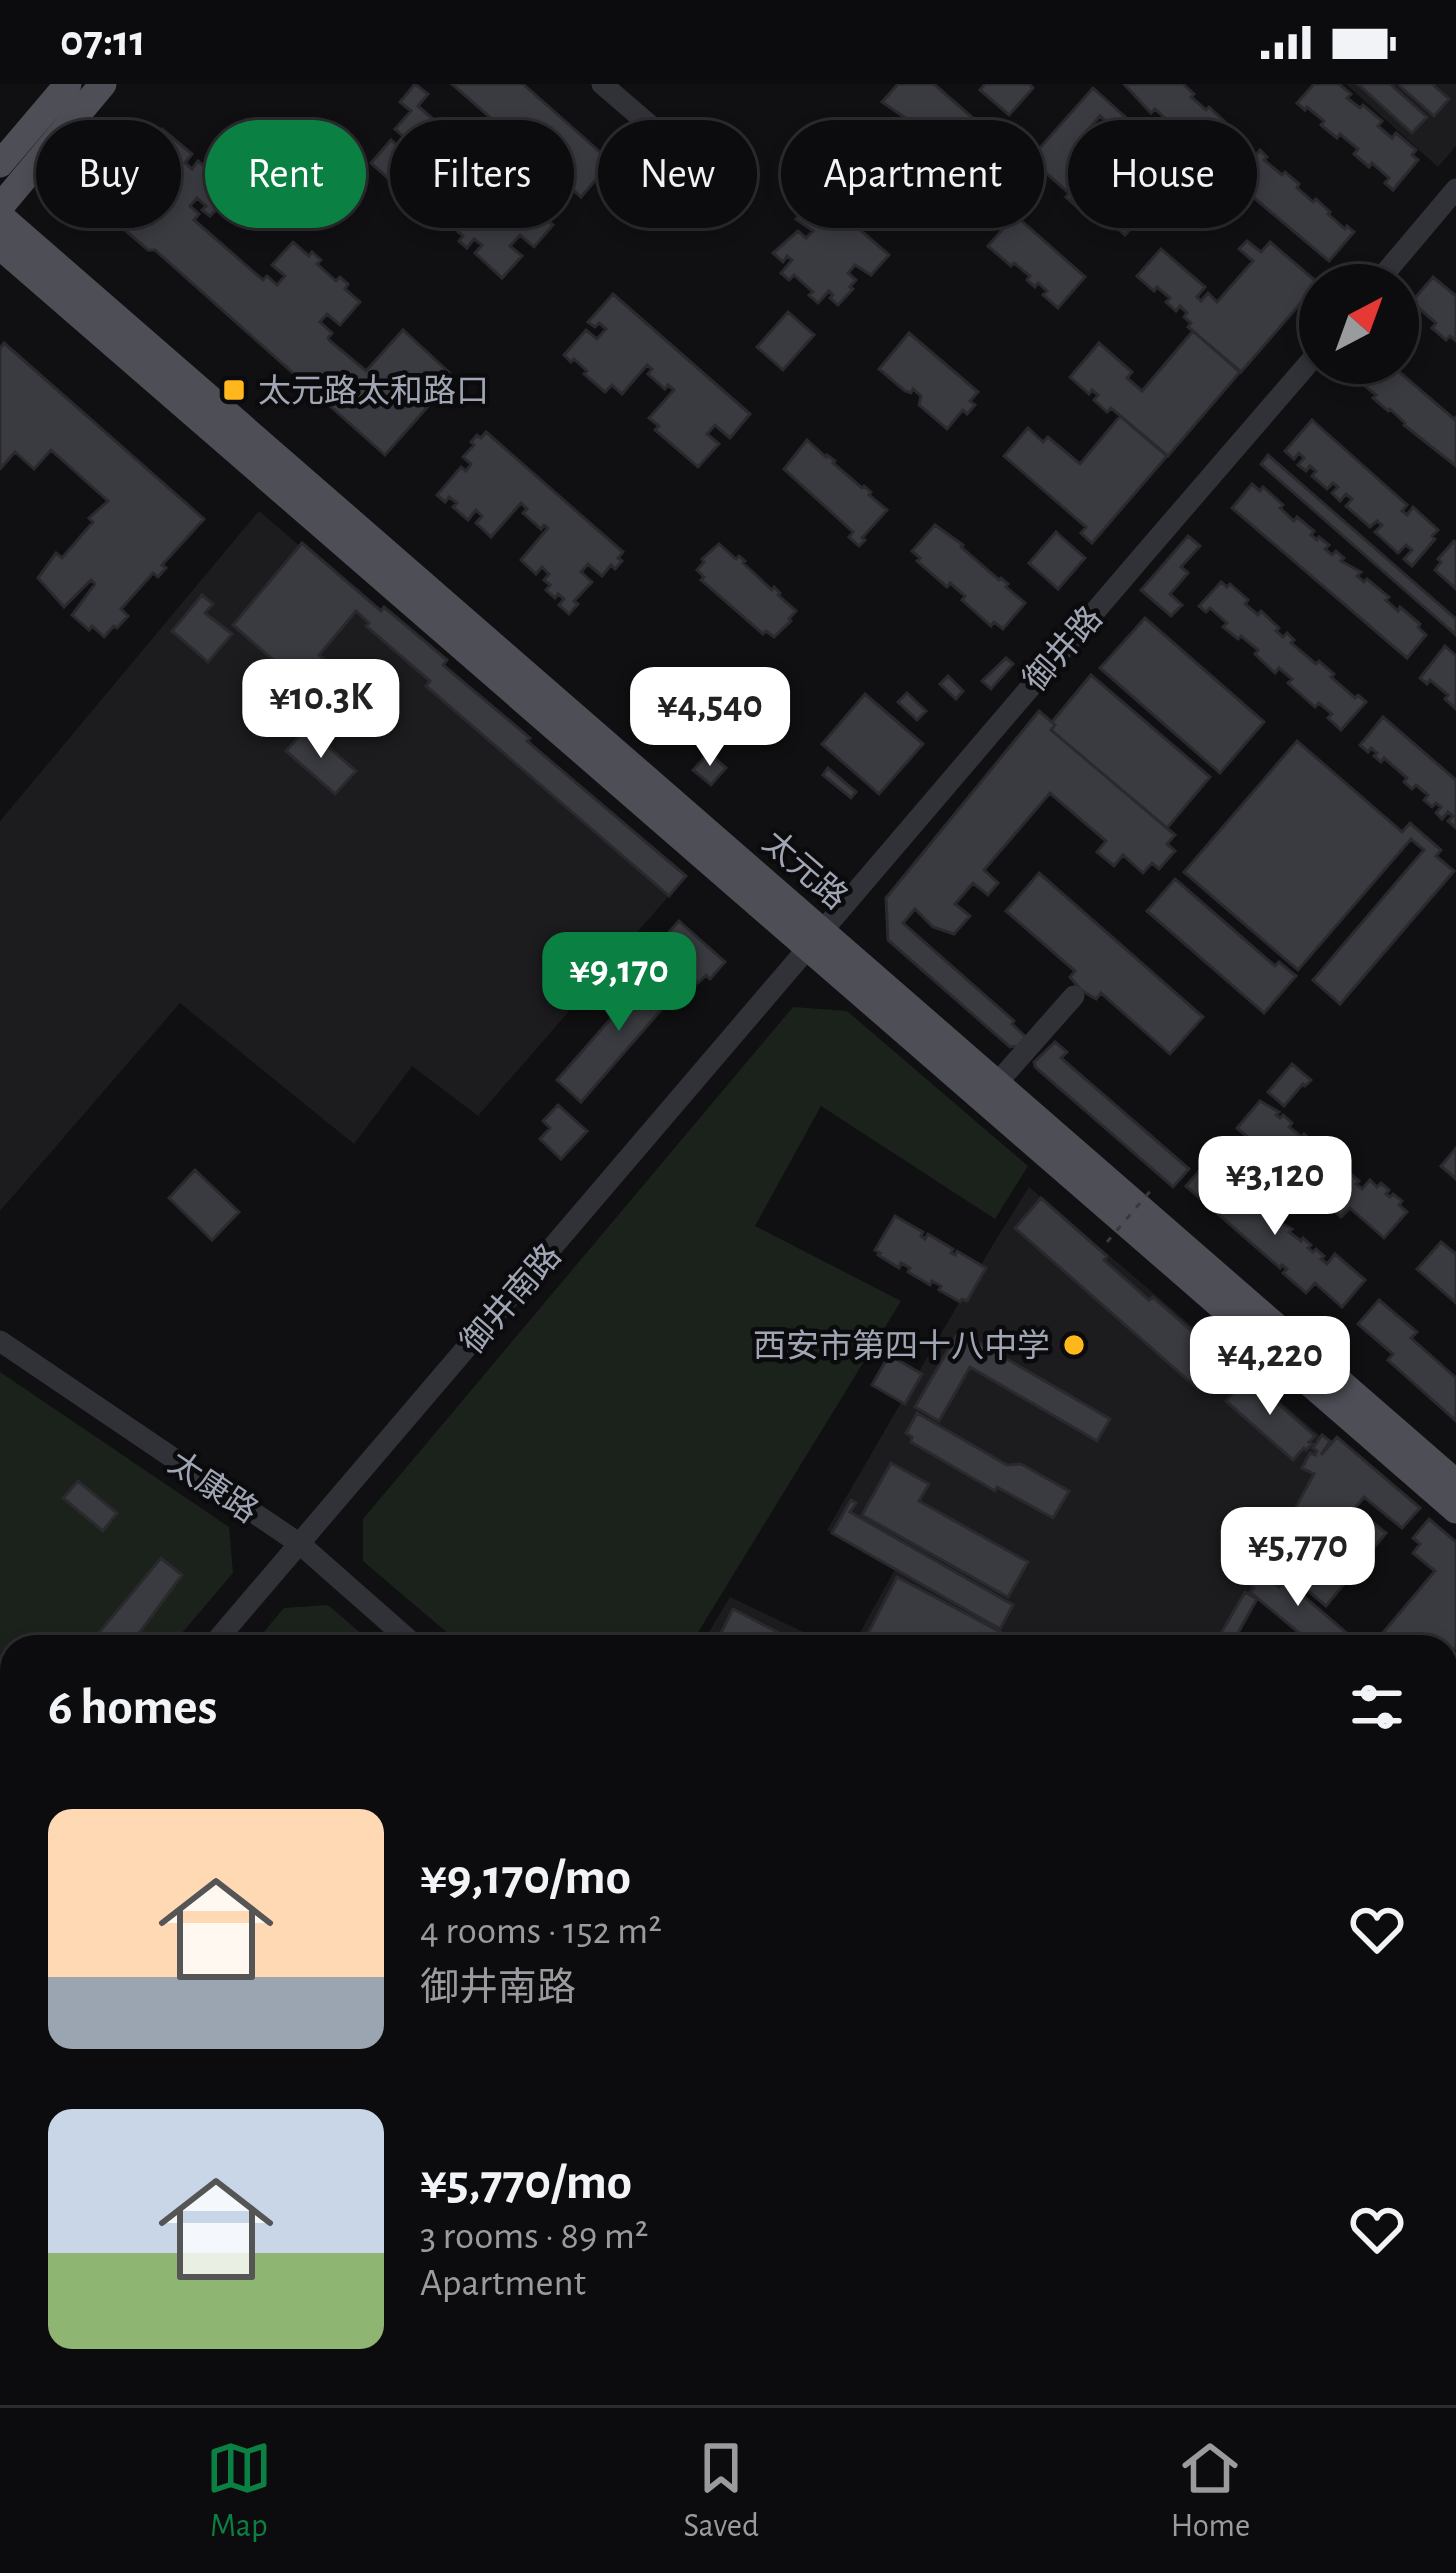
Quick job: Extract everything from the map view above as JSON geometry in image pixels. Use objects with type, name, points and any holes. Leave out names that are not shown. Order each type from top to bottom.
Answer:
[{"type":"main road","points":[[0,164],[68,84]]},
{"type":"main road","points":[[0,212],[103,84]]},
{"type":"main road","name":"太元路","points":[[0,212],[1456,1510]]},
{"type":"main road","name":"太元路","points":[[0,246],[816,940],[997,1083],[1456,1483]]},
{"type":"street","points":[[602,84],[644,120]]},
{"type":"street","points":[[1393,264],[1456,189]]},
{"type":"street","name":"御井路","points":[[816,940],[1299,374]]},
{"type":"street","name":"御井南路","points":[[221,1635],[816,940]]},
{"type":"street","points":[[997,1083],[1074,996]]},
{"type":"street","name":"太康路","points":[[0,1341],[299,1544],[402,1635]]},
{"type":"path","points":[[1107,1242],[1152,1189]]},
{"type":"shaded area","points":[[1346,84],[1456,84],[1456,146],[1438,167]]},
{"type":"shaded area","points":[[259,511],[686,876],[478,1116],[412,1066],[354,1144],[180,1003],[0,1211],[0,821]]},
{"type":"shaded area","points":[[793,1007],[847,1011],[1028,1166],[995,1219],[821,1106],[755,1226],[901,1301],[696,1635],[450,1635],[363,1561],[363,1519]]},
{"type":"shaded area","name":"西安市第四十八中学","points":[[1029,1187],[1330,1444],[1227,1635],[859,1635],[895,1569],[827,1530]]},
{"type":"shaded area","points":[[0,1372],[229,1527],[233,1573],[180,1635],[0,1635]]},
{"type":"shaded area","points":[[730,1597],[810,1635],[707,1635]]},
{"type":"shaded area","points":[[328,1605],[363,1635],[261,1635],[284,1608]]},
{"type":"building","points":[[415,84],[428,94],[418,106],[434,120],[403,120],[411,111],[400,102]]},
{"type":"building","points":[[452,84],[523,84],[564,120],[493,120]]},
{"type":"building","points":[[898,84],[934,84],[975,120],[906,120],[882,102]]},
{"type":"building","points":[[985,84],[1029,84],[1033,88],[1009,115],[980,90]]},
{"type":"building","points":[[1124,84],[1183,84],[1194,94],[1191,97],[1223,120],[1167,120],[1155,109],[1151,113]]},
{"type":"building","points":[[1314,84],[1339,84],[1351,94],[1347,98],[1382,121],[1378,126],[1392,138],[1396,133],[1416,150],[1412,155],[1418,160],[1393,190],[1385,183],[1389,178],[1354,154],[1358,149],[1340,134],[1337,138],[1321,125],[1324,121],[1297,103]]},
{"type":"building","points":[[1358,84],[1390,84],[1427,117],[1412,133]]},
{"type":"building","points":[[1402,84],[1432,84],[1449,99],[1434,116]]},
{"type":"building","points":[[1093,88],[1129,120],[1100,116],[1068,120],[1068,192],[1044,171],[1044,143]]},
{"type":"building","points":[[574,129],[598,150],[598,177],[581,197],[574,191]]},
{"type":"building","points":[[390,141],[390,180],[371,163]]},
{"type":"building","points":[[181,145],[192,154],[185,163],[192,169],[198,161],[205,167],[205,205],[197,198],[190,206],[199,214],[194,220],[263,280],[267,276],[277,285],[285,276],[272,265],[293,242],[321,260],[317,264],[336,281],[340,277],[348,284],[345,289],[360,302],[340,325],[327,314],[320,322],[332,333],[330,341],[366,371],[403,330],[454,377],[385,455],[155,250],[148,250],[123,228],[181,228]]},
{"type":"building","points":[[1260,150],[1267,157],[1264,160],[1282,175],[1285,172],[1313,202],[1316,199],[1345,229],[1354,232],[1329,261],[1257,200]]},
{"type":"building","points":[[550,228],[534,247],[520,235],[510,246],[522,256],[502,278],[475,253],[482,245],[474,239],[467,248],[455,229]]},
{"type":"building","points":[[809,228],[858,228],[889,255],[871,275],[855,265],[848,273],[856,280],[853,289],[838,305],[829,291],[818,303],[794,275],[789,280],[781,273],[792,260],[787,256],[783,262],[773,253],[798,231],[806,238],[813,231]]},
{"type":"building","points":[[1004,228],[1030,228],[1085,277],[1058,308],[1038,283],[1035,287],[1027,280],[1030,276],[988,246]]},
{"type":"building","points":[[1247,241],[1261,252],[1270,242],[1299,267],[1299,305],[1241,372],[1188,327],[1191,323],[1180,306],[1176,311],[1166,302],[1170,298],[1137,276],[1161,249],[1205,287],[1197,297],[1201,301],[1208,293],[1217,302],[1253,261],[1239,249]]},
{"type":"building","points":[[1433,277],[1456,296],[1456,341],[1450,336],[1446,340],[1432,328],[1436,323],[1419,310],[1419,293]]},
{"type":"building","points":[[613,294],[750,414],[730,438],[715,425],[707,434],[719,444],[698,467],[655,430],[659,426],[649,418],[674,390],[668,385],[665,389],[648,374],[652,369],[647,365],[622,394],[612,385],[605,392],[574,359],[571,362],[564,355],[586,330],[597,339],[606,329],[588,322]]},
{"type":"building","points":[[788,312],[814,335],[783,370],[757,347]]},
{"type":"building","points":[[1193,331],[1240,372],[1168,456],[1111,408],[1107,412],[1094,400],[1098,395],[1092,390],[1089,394],[1070,377],[1099,343],[1132,372],[1127,378],[1142,391]]},
{"type":"building","points":[[909,333],[978,392],[970,401],[975,405],[967,414],[963,410],[947,429],[919,405],[921,396],[913,389],[905,391],[879,369]]},
{"type":"building","points":[[4,343],[204,519],[162,565],[166,568],[158,577],[153,573],[121,609],[128,616],[104,637],[72,615],[95,584],[91,580],[64,607],[38,578],[56,553],[62,558],[93,522],[89,518],[108,501],[51,450],[34,469],[15,452],[0,469],[0,348]]},
{"type":"building","points":[[1363,384],[1413,384],[1456,417],[1456,466],[1373,398],[1376,395]]},
{"type":"building","points":[[1120,416],[1167,456],[1092,543],[1081,533],[1086,527],[1004,456],[1028,428],[1043,442],[1048,437],[1080,464]]},
{"type":"building","points":[[1312,420],[1407,505],[1402,511],[1407,515],[1413,507],[1438,530],[1412,566],[1404,559],[1412,550],[1406,545],[1398,553],[1375,532],[1382,525],[1377,521],[1370,527],[1346,506],[1352,499],[1346,494],[1340,501],[1332,493],[1338,487],[1333,483],[1327,489],[1312,476],[1316,471],[1310,466],[1306,471],[1298,465],[1304,458],[1299,453],[1294,459],[1285,451]]},
{"type":"building","points":[[486,432],[623,552],[615,569],[611,565],[602,576],[588,564],[581,572],[592,582],[569,614],[559,605],[564,599],[546,590],[550,585],[544,580],[549,574],[542,567],[536,574],[521,560],[548,528],[541,529],[523,513],[527,509],[521,503],[491,537],[476,523],[482,516],[476,510],[468,520],[453,507],[457,503],[437,495],[461,467],[466,471],[471,464],[463,457],[477,435],[481,438]]},
{"type":"building","points":[[807,440],[887,510],[859,546],[849,537],[853,532],[784,469]]},
{"type":"building","points":[[1268,455],[1456,619],[1456,635],[1261,464]]},
{"type":"building","points":[[1252,484],[1260,491],[1263,487],[1294,521],[1297,517],[1314,531],[1311,535],[1329,545],[1325,549],[1332,555],[1336,551],[1344,558],[1341,561],[1361,572],[1357,576],[1364,582],[1367,579],[1398,611],[1400,607],[1420,624],[1426,635],[1407,658],[1232,508]]},
{"type":"building","points":[[935,525],[1025,603],[1003,629],[994,622],[991,626],[962,600],[965,596],[917,561],[920,558],[912,551]]},
{"type":"building","points":[[1056,532],[1085,558],[1058,589],[1029,563]]},
{"type":"building","points":[[1188,536],[1200,546],[1181,567],[1188,573],[1170,594],[1182,605],[1171,616],[1141,590]]},
{"type":"building","points":[[302,543],[447,660],[443,665],[530,738],[527,741],[686,876],[669,896],[426,686],[430,681],[366,626],[369,623],[356,611],[319,655],[348,680],[328,703],[315,692],[320,687],[310,678],[302,688],[233,625]]},
{"type":"building","points":[[1456,543],[1456,589],[1435,570]]},
{"type":"building","points":[[719,544],[745,561],[796,611],[774,637],[766,631],[763,634],[701,580],[704,577],[697,570],[702,559]]},
{"type":"building","points":[[1221,582],[1230,584],[1248,600],[1245,604],[1279,628],[1276,631],[1283,637],[1287,633],[1294,640],[1291,643],[1316,664],[1319,661],[1355,698],[1358,695],[1366,702],[1341,730],[1328,718],[1332,714],[1319,703],[1315,707],[1288,683],[1292,679],[1279,668],[1275,673],[1255,654],[1258,650],[1223,627],[1227,623],[1210,608],[1206,612],[1199,606]]},
{"type":"building","points":[[202,595],[213,604],[205,613],[232,634],[208,662],[172,631]]},
{"type":"building","points":[[1145,618],[1264,722],[1220,773],[1100,668]]},
{"type":"building","points":[[1445,646],[1456,656],[1456,709],[1445,699],[1448,695],[1420,678]]},
{"type":"building","points":[[1006,658],[1013,664],[991,689],[982,681]]},
{"type":"building","points":[[1091,675],[1210,777],[1167,828],[1051,730],[1052,722]]},
{"type":"building","points":[[948,676],[963,691],[956,699],[940,684]]},
{"type":"building","points":[[907,693],[926,711],[917,720],[898,702]]},
{"type":"building","points":[[865,694],[923,744],[879,794],[822,744]]},
{"type":"building","points":[[1039,711],[1055,725],[1051,730],[1175,835],[1167,844],[1175,851],[1159,869],[1152,863],[1143,873],[1123,855],[1114,866],[1097,852],[1106,841],[1050,793],[984,870],[998,883],[988,895],[973,883],[955,904],[970,916],[954,934],[933,927],[915,909],[903,923],[1014,1021],[1026,1037],[1010,1047],[888,940],[886,898]]},
{"type":"building","points":[[1383,717],[1456,780],[1456,828],[1448,821],[1453,816],[1448,812],[1442,819],[1436,813],[1441,807],[1424,800],[1428,795],[1416,785],[1412,789],[1404,782],[1407,778],[1384,758],[1381,762],[1371,748],[1368,752],[1360,745]]},
{"type":"building","points":[[306,728],[356,771],[335,794],[286,751]]},
{"type":"building","points":[[1297,741],[1402,832],[1410,823],[1441,850],[1436,856],[1454,871],[1340,1004],[1313,980],[1424,850],[1411,839],[1298,970],[1184,872]]},
{"type":"building","points":[[709,753],[726,768],[711,785],[693,770]]},
{"type":"building","points":[[828,768],[856,792],[851,798],[823,775]]},
{"type":"building","points":[[1039,873],[1203,1017],[1170,1054],[1101,993],[1096,999],[1081,990],[1070,977],[1075,971],[1006,911]]},
{"type":"building","points":[[1175,879],[1275,966],[1279,962],[1296,976],[1264,1013],[1147,911]]},
{"type":"building","points":[[679,921],[725,962],[710,979],[706,975],[698,983],[656,946]]},
{"type":"building","points":[[657,966],[681,987],[581,1102],[557,1080]]},
{"type":"building","points":[[1055,1042],[1067,1052],[1061,1058],[1189,1169],[1173,1187],[1035,1067],[1034,1062]]},
{"type":"building","points":[[1292,1064],[1311,1080],[1284,1106],[1268,1092]]},
{"type":"building","points":[[1260,1101],[1279,1112],[1280,1118],[1283,1115],[1292,1123],[1289,1127],[1312,1141],[1309,1144],[1325,1151],[1322,1155],[1347,1170],[1343,1173],[1351,1174],[1362,1189],[1370,1180],[1377,1187],[1381,1183],[1389,1190],[1386,1194],[1402,1201],[1399,1205],[1407,1212],[1384,1238],[1350,1208],[1341,1217],[1237,1128]]},
{"type":"building","points":[[558,1105],[587,1131],[561,1159],[540,1139],[550,1128],[543,1121]]},
{"type":"building","points":[[1456,1148],[1456,1179],[1441,1166]]},
{"type":"building","points":[[1207,1162],[1270,1216],[1273,1212],[1292,1229],[1289,1232],[1324,1256],[1321,1259],[1327,1264],[1335,1254],[1365,1280],[1342,1307],[1315,1283],[1306,1293],[1283,1273],[1287,1269],[1280,1268],[1186,1186]]},
{"type":"building","points":[[195,1170],[239,1212],[212,1240],[169,1198]]},
{"type":"building","points":[[1041,1198],[1149,1300],[1153,1297],[1217,1353],[1206,1366],[1213,1372],[1198,1389],[1015,1228]]},
{"type":"building","points":[[895,1216],[923,1232],[925,1239],[928,1234],[953,1249],[951,1253],[957,1251],[986,1268],[967,1301],[960,1302],[939,1290],[941,1286],[908,1272],[910,1268],[901,1263],[899,1268],[878,1255],[875,1250]]},
{"type":"building","points":[[1441,1242],[1456,1254],[1456,1303],[1417,1269]]},
{"type":"building","points":[[1379,1300],[1417,1332],[1411,1338],[1456,1378],[1456,1421],[1388,1360],[1393,1354],[1358,1324]]},
{"type":"building","points":[[959,1331],[1110,1419],[1097,1441],[970,1367],[939,1421],[915,1407]]},
{"type":"building","points":[[889,1355],[922,1374],[905,1404],[872,1385]]},
{"type":"building","points":[[1247,1377],[1315,1436],[1293,1460],[1226,1401]]},
{"type":"building","points":[[917,1413],[1007,1465],[1021,1464],[1069,1491],[1053,1518],[911,1442],[906,1433]]},
{"type":"building","points":[[1322,1435],[1330,1441],[1321,1455],[1337,1437],[1420,1508],[1402,1528],[1364,1497],[1355,1508],[1386,1533],[1326,1606],[1296,1581],[1301,1575],[1273,1549],[1314,1474],[1302,1468],[1310,1453],[1315,1455],[1313,1448]]},
{"type":"building","points":[[891,1463],[929,1484],[919,1501],[1028,1562],[1008,1597],[862,1515]]},
{"type":"building","points":[[78,1481],[117,1513],[103,1531],[63,1498]]},
{"type":"building","points":[[851,1500],[856,1503],[850,1512],[1013,1605],[1000,1629],[832,1533]]},
{"type":"building","points":[[1429,1519],[1456,1542],[1456,1635],[1381,1635],[1435,1571],[1413,1553],[1420,1544],[1413,1538]]},
{"type":"building","points":[[1271,1555],[1286,1568],[1273,1582],[1279,1587],[1285,1580],[1349,1635],[1302,1635],[1250,1592],[1259,1576],[1256,1573]]},
{"type":"building","points":[[161,1558],[182,1575],[138,1635],[97,1635]]},
{"type":"building","points":[[897,1577],[1006,1635],[867,1635]]},
{"type":"building","points":[[1245,1592],[1257,1599],[1237,1635],[1220,1635]]},
{"type":"building","points":[[733,1609],[783,1635],[720,1635]]},
{"type":"place","name":"太元路太和路口","points":[[234,390]]},
{"type":"place","name":"西安市第四十八中学","points":[[1074,1345]]}]
